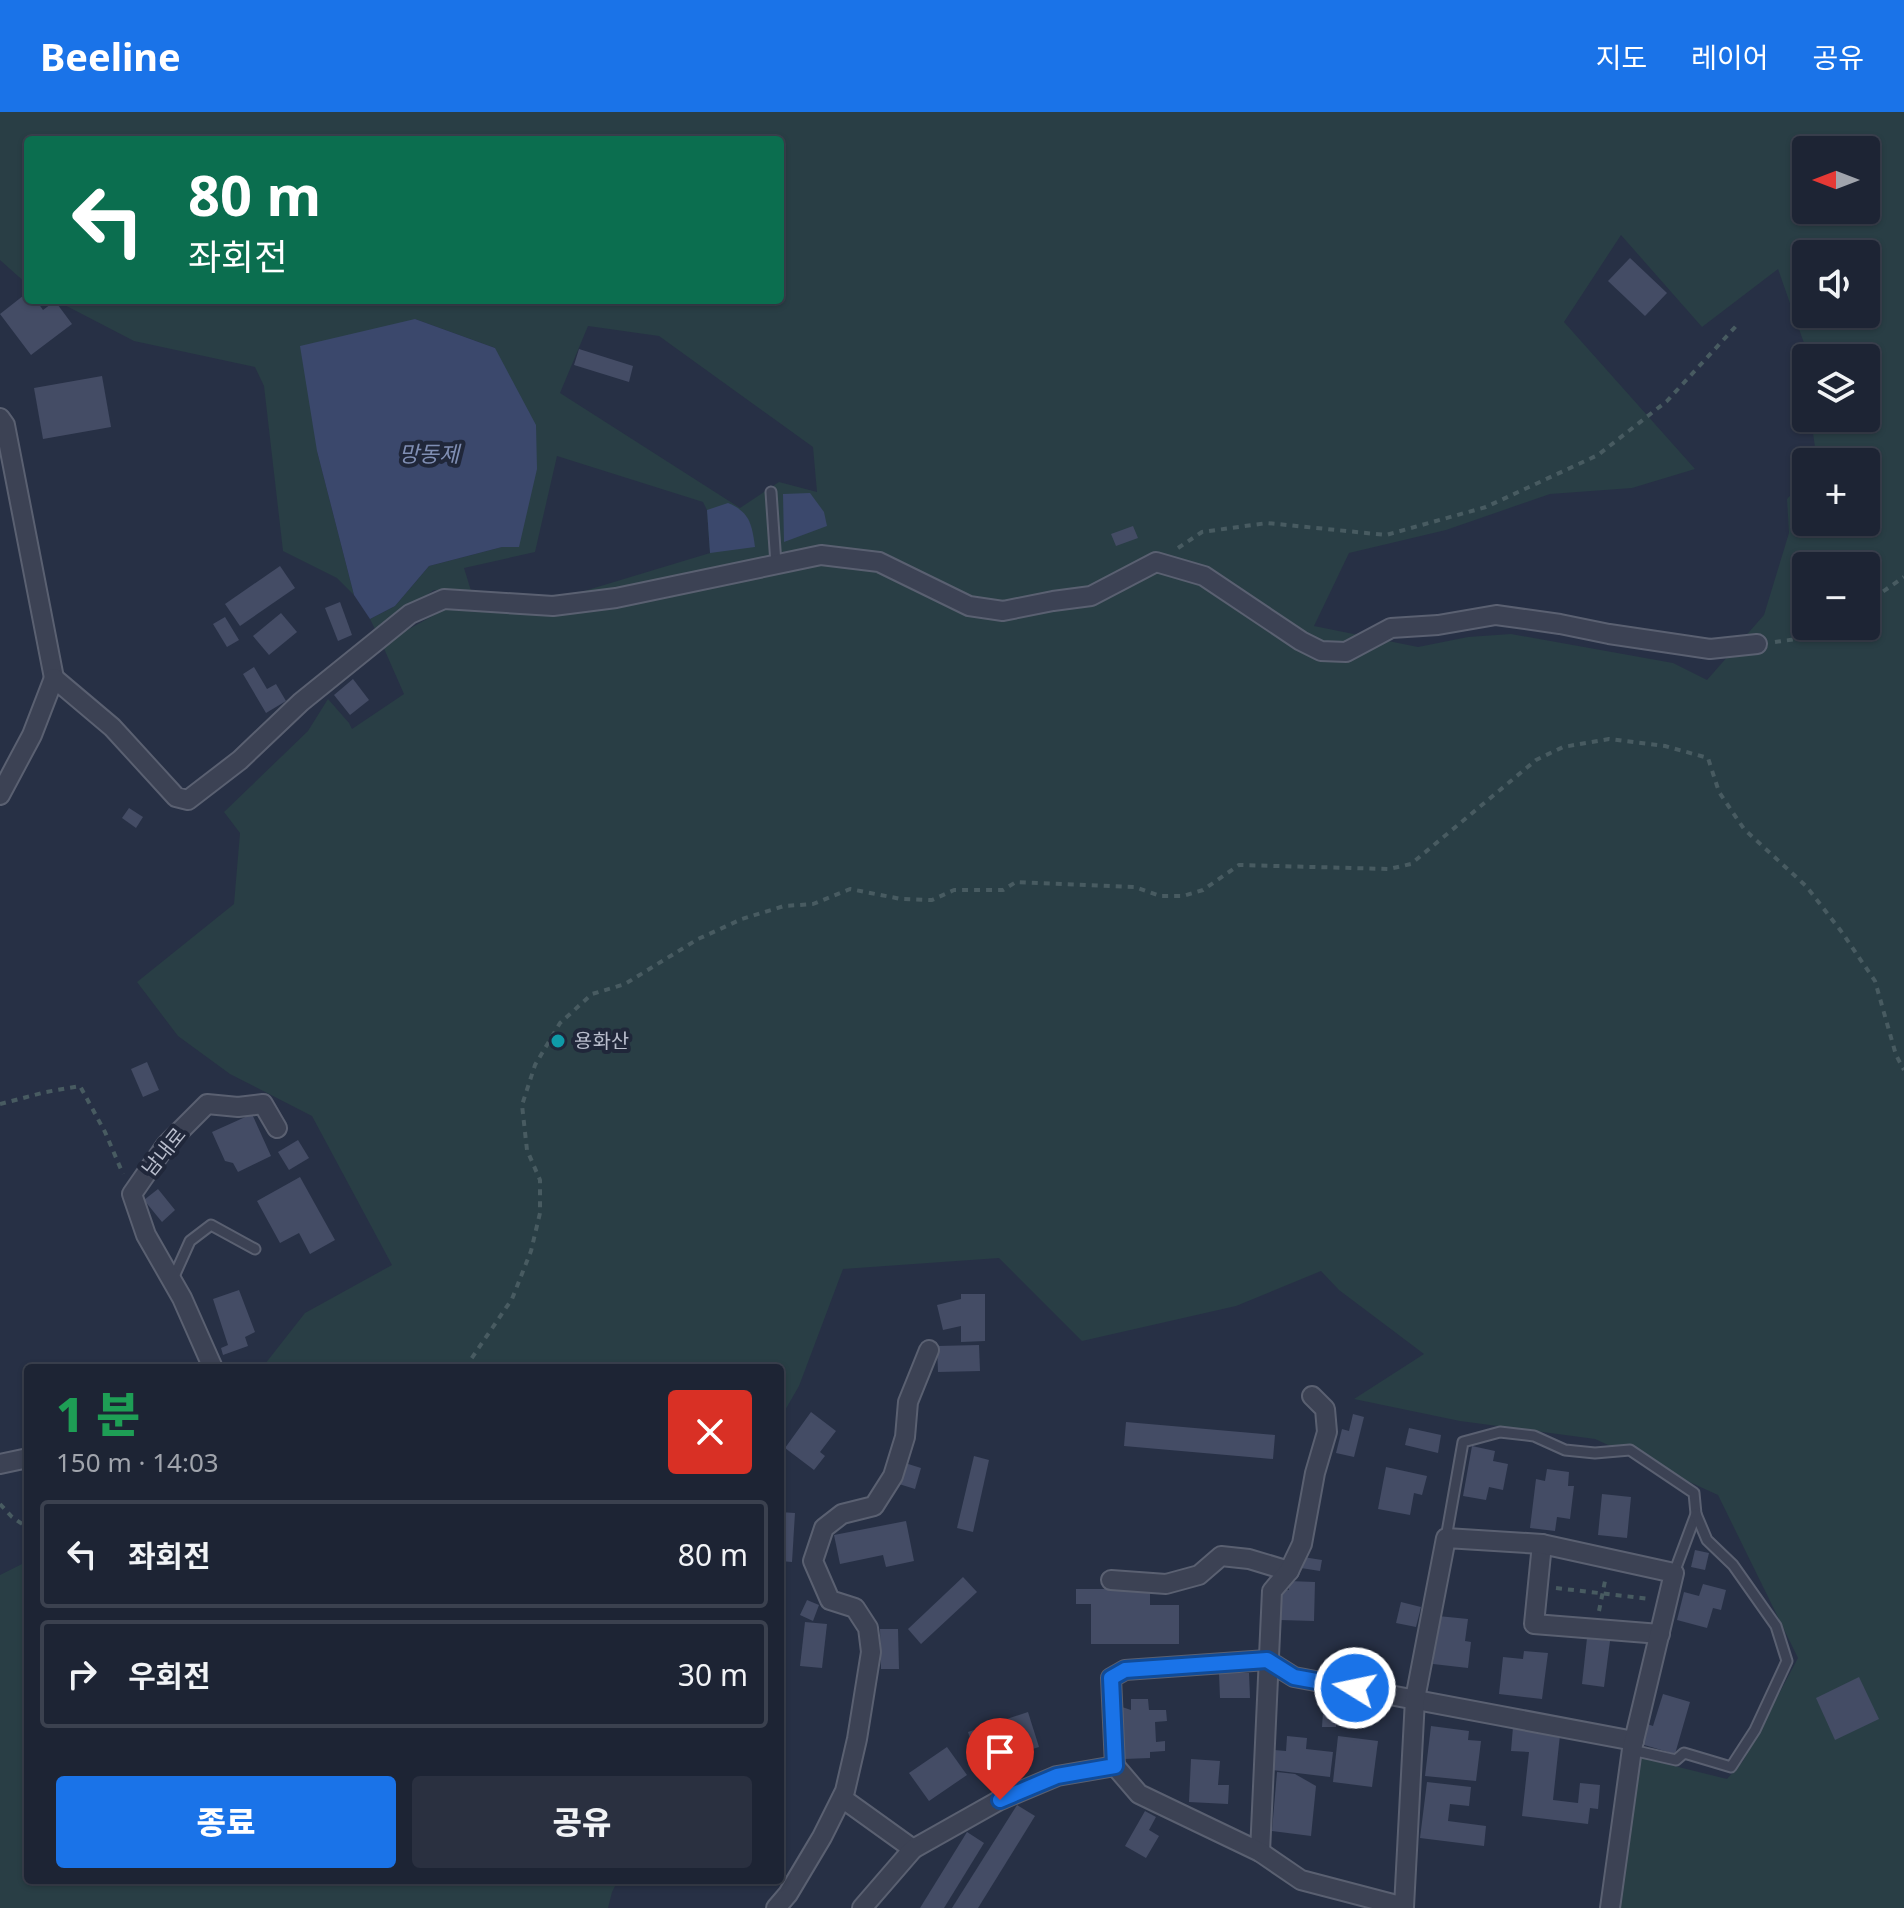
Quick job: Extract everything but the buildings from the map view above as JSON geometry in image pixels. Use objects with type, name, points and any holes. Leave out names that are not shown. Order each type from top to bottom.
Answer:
[{"type":"street","points":[[0,418],[5,425],[54,678],[32,735],[0,795]]},
{"type":"street","points":[[54,678],[112,727],[176,797],[188,800],[240,760],[301,702],[410,614],[444,599],[553,606],[616,598],[821,555],[879,562],[969,606],[1003,611],[1091,596],[1156,562],[1204,576],[1321,651],[1346,652],[1391,628],[1438,625],[1496,615],[1710,649],[1757,644]]},
{"type":"street","name":"남내로","points":[[211,1364],[182,1298],[146,1235],[132,1194],[166,1145],[207,1104],[238,1107],[263,1104],[277,1128]]},
{"type":"street","points":[[776,1908],[788,1894],[842,1798],[857,1739],[871,1652],[868,1628],[855,1608],[830,1600],[813,1561],[824,1528],[842,1514],[874,1506],[893,1476],[905,1437],[908,1402],[929,1350]]},
{"type":"street","points":[[1260,1852],[1272,1591],[1289,1571],[1302,1544],[1315,1473],[1327,1432],[1325,1409],[1312,1396]]},
{"type":"street","points":[[0,1464],[24,1459]]},
{"type":"street","points":[[1610,1908],[1633,1745],[1674,1573],[1542,1544],[1446,1538],[1415,1699],[1405,1908],[1301,1880],[1260,1852],[1139,1794],[1115,1766],[1111,1678],[1125,1670],[1267,1660],[1294,1677],[1415,1699],[1633,1745]]},
{"type":"street","points":[[1542,1544],[1534,1624],[1660,1634]]},
{"type":"street","points":[[1111,1580],[1166,1584],[1199,1575],[1221,1556],[1249,1559],[1289,1571]]},
{"type":"street","points":[[862,1908],[913,1849],[1000,1800],[1057,1776],[1115,1766]]},
{"type":"street","points":[[842,1798],[913,1849]]},
{"type":"lane","points":[[771,492],[776,564]]},
{"type":"lane","points":[[172,1281],[190,1241],[211,1225],[255,1249]]},
{"type":"lane","points":[[1446,1538],[1463,1442],[1500,1432],[1534,1436],[1565,1450],[1595,1453],[1630,1450],[1694,1493],[1696,1514],[1707,1540],[1733,1565],[1776,1626],[1787,1661],[1755,1730],[1731,1767],[1684,1753],[1676,1760],[1633,1745]]},
{"type":"lane","points":[[1674,1573],[1696,1514]]},
{"type":"path","points":[[1156,562],[1202,532],[1267,523],[1386,535],[1486,507],[1598,455],[1667,401],[1738,324]]},
{"type":"path","points":[[1880,594],[1904,577]]},
{"type":"path","points":[[1757,644],[1792,640]]},
{"type":"path","points":[[468,1364],[512,1299],[531,1251],[540,1213],[540,1180],[527,1150],[522,1105],[535,1065],[560,1023],[592,994],[625,984],[698,939],[756,914],[784,906],[813,904],[850,889],[901,899],[932,900],[954,890],[1003,890],[1016,882],[1135,887],[1160,896],[1183,896],[1203,890],[1239,865],[1389,869],[1411,864],[1536,760],[1563,747],[1609,739],[1665,746],[1708,758],[1719,792],[1744,829],[1806,886],[1841,931],[1875,981],[1896,1055],[1904,1070]]},
{"type":"path","points":[[0,1104],[80,1086],[105,1132],[132,1194]]},
{"type":"path","points":[[0,1504],[24,1525]]},
{"type":"path","points":[[1595,1629],[1609,1559]]},
{"type":"path","points":[[1538,1586],[1667,1601]]},
{"type":"shaded area","points":[[0,112],[1904,112],[1904,1908],[1617,1908],[1638,1757],[1727,1779],[1743,1761],[1798,1658],[1718,1495],[1595,1439],[1460,1421],[1354,1399],[1424,1354],[1339,1290],[1321,1271],[1236,1306],[1082,1341],[999,1258],[843,1269],[799,1386],[784,1412],[784,1364],[265,1364],[305,1313],[392,1265],[312,1116],[230,1074],[178,1036],[137,982],[234,904],[240,833],[224,812],[308,731],[328,699],[352,729],[404,694],[382,644],[445,609],[571,595],[710,553],[707,510],[703,502],[557,456],[535,552],[464,568],[472,594],[434,590],[376,631],[370,619],[395,606],[429,566],[502,547],[495,348],[415,319],[317,451],[354,595],[337,578],[283,551],[264,386],[255,367],[134,341],[63,304],[784,304],[784,136],[24,136],[24,281],[0,260]],"holes":[[[1621,235],[1702,327],[1778,269],[1792,309],[1792,240],[1880,240],[1880,328],[1799,328],[1804,344],[1880,344],[1880,432],[1813,432],[1815,448],[1880,448],[1880,536],[1792,536],[1792,494],[1787,499],[1789,533],[1764,615],[1707,680],[1673,663],[1511,634],[1468,637],[1418,647],[1314,626],[1349,553],[1446,530],[1550,494],[1632,488],[1695,469],[1564,322]],[[588,326],[659,336],[813,447],[817,492],[779,482],[740,508],[560,393]]]},
{"type":"shaded area","points":[[24,1563],[24,1884],[616,1884],[608,1908],[0,1908],[0,1575]]},
{"type":"water","name":"망동제","points":[[415,319],[495,348],[536,425],[537,469],[519,547],[502,547],[429,566],[395,606],[370,619],[354,595],[317,451],[300,346]]},
{"type":"water","points":[[810,493],[824,512],[827,526],[784,542],[783,494]]},
{"type":"water","points":[[728,503],[749,520],[755,547],[710,553],[707,510]]},
{"type":"place","name":"용화산","points":[[558,1041]]},
{"type":"route","points":[[1000,1800],[1057,1776],[1115,1766],[1111,1678],[1125,1670],[1267,1660],[1294,1677],[1355,1688]]}]
